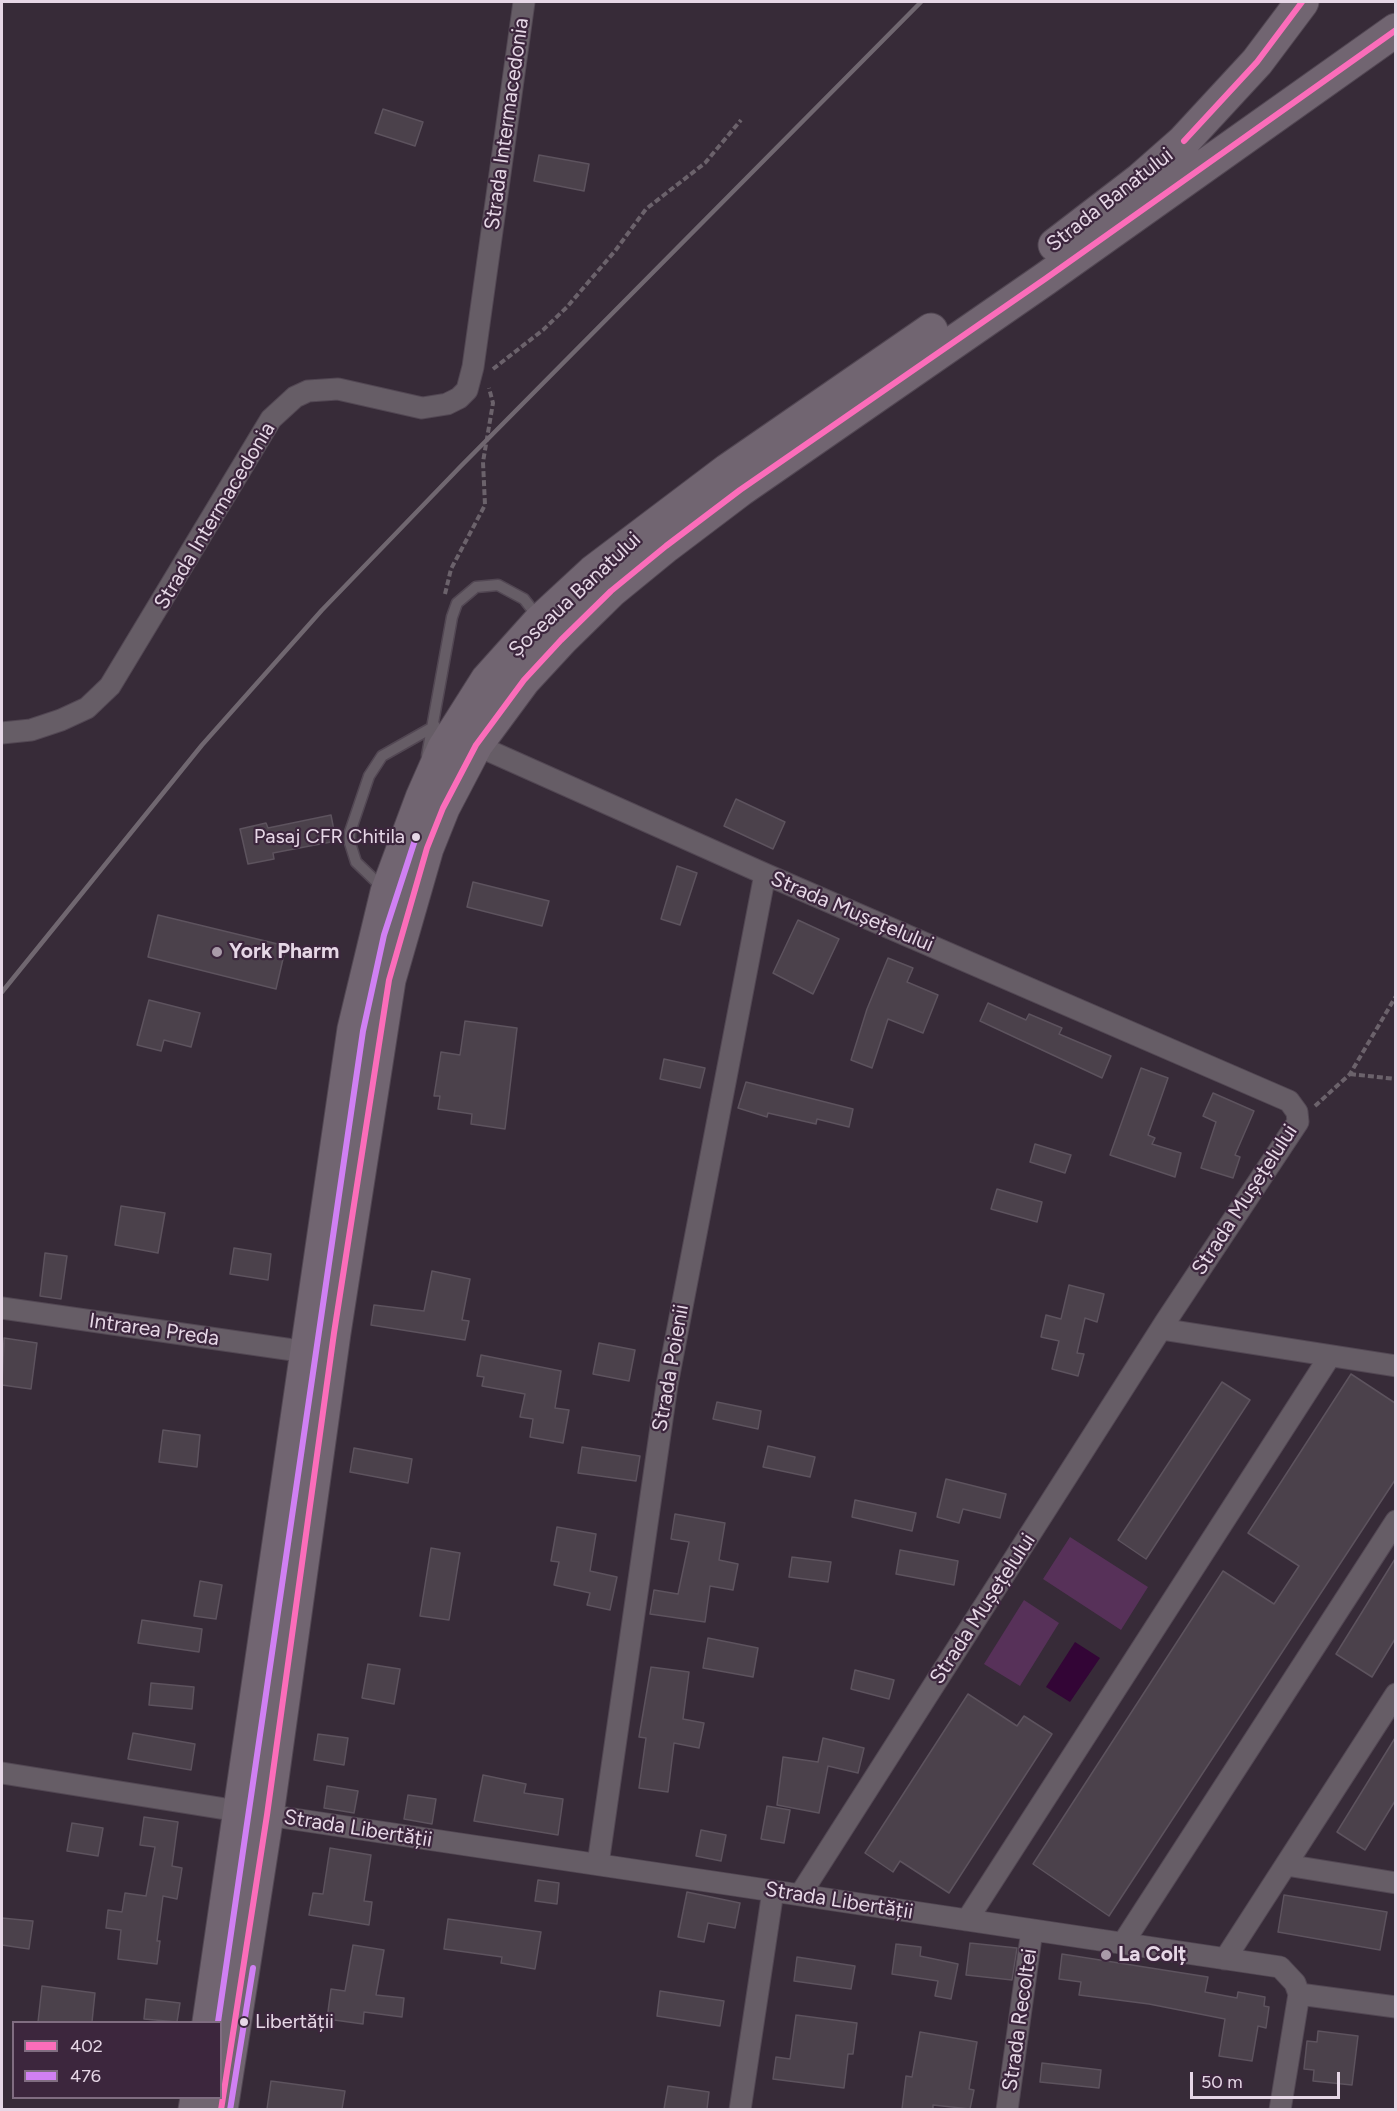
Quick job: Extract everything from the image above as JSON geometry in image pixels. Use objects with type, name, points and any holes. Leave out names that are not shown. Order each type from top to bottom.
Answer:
[{"type":"main road","name":"Strada Banatului","points":[[1039,270],[1183,142],[1257,62],[1302,2]]},
{"type":"main road","name":"Strada Banatului","points":[[1039,270],[1395,30]]},
{"type":"main road","name":"Șoseaua Banatului","points":[[221,2109],[307,1352],[354,1029],[387,892],[422,798],[444,748],[466,711],[498,666],[538,637],[600,565],[658,520],[1039,270]]},
{"type":"main road","name":"Șoseaua Banatului","points":[[209,2021],[253,1813],[334,1333],[389,980],[427,848],[443,808],[476,745],[535,668],[586,614],[638,568],[740,490],[1039,270]]},
{"type":"street","name":"Strada Intermacedonia","points":[[2,733],[31,730],[61,720],[87,708],[110,686],[271,419],[295,398],[308,391],[338,389],[422,408],[447,404],[467,390],[473,367],[524,2]]},
{"type":"street","name":"Strada Mușețelului","points":[[476,745],[765,874],[1289,1101],[1297,1113],[1298,1122],[1161,1329],[800,1895]]},
{"type":"street","name":"Strada Poienii","points":[[598,1864],[667,1385],[765,874]]},
{"type":"street","name":"Intrarea Preda","points":[[2,1308],[307,1352]]},
{"type":"street","points":[[1161,1329],[1395,1366]]},
{"type":"street","points":[[967,1920],[1330,1356]]},
{"type":"street","points":[[1123,1943],[1395,1521]]},
{"type":"street","points":[[1225,1959],[1395,1694]]},
{"type":"street","name":"Strada Libertății","points":[[2,1773],[253,1813],[1280,1967],[1295,1983],[1299,1994]]},
{"type":"street","points":[[1286,1864],[1395,1883]]},
{"type":"street","points":[[740,2109],[773,1891]]},
{"type":"street","name":"Strada Recoltei","points":[[1007,2109],[1032,1930]]},
{"type":"street","points":[[1280,2109],[1299,1994],[1395,2007]]},
{"type":"lane","points":[[422,798],[430,728],[452,617],[457,603],[465,594],[476,587],[490,584],[506,588],[524,599],[538,637],[530,659],[491,710],[476,745]]},
{"type":"lane","points":[[387,892],[356,862],[350,843],[350,832],[374,765],[392,748],[466,711]]},
{"type":"path","points":[[467,390],[555,319],[594,276],[646,209],[705,163],[741,120]]},
{"type":"path","points":[[452,617],[445,593],[446,581],[485,505],[483,462],[493,403],[483,376]]},
{"type":"path","points":[[1297,1113],[1316,1105],[1350,1074],[1395,996]]},
{"type":"path","points":[[1350,1074],[1395,1079]]},
{"type":"shaded area","points":[[1070,1537],[1148,1587],[1121,1630],[1043,1579]]},
{"type":"shaded area","points":[[1024,1600],[1059,1623],[1020,1686],[984,1664]]},
{"type":"shaded area","points":[[1075,1642],[1100,1658],[1070,1702],[1046,1687]]},
{"type":"building","points":[[383,109],[423,122],[415,146],[375,133]]},
{"type":"building","points":[[539,155],[589,164],[584,191],[534,181]]},
{"type":"building","points":[[736,799],[785,822],[773,849],[724,826]]},
{"type":"building","points":[[331,815],[336,841],[273,853],[274,859],[248,864],[240,829],[266,823],[268,828]]},
{"type":"building","points":[[677,866],[697,873],[680,925],[661,919]]},
{"type":"building","points":[[473,882],[549,901],[542,926],[467,907]]},
{"type":"building","name":"York Pharm","points":[[158,915],[286,946],[276,989],[148,957]]},
{"type":"building","points":[[798,920],[839,939],[813,994],[773,973]]},
{"type":"building","points":[[888,958],[913,968],[907,982],[938,995],[923,1033],[888,1019],[872,1068],[851,1060],[867,1009]]},
{"type":"building","points":[[149,1000],[200,1013],[191,1047],[164,1040],[161,1051],[137,1045]]},
{"type":"building","points":[[988,1003],[1026,1020],[1029,1014],[1062,1028],[1059,1034],[1111,1056],[1102,1078],[980,1021]]},
{"type":"building","points":[[465,1021],[517,1028],[505,1129],[471,1124],[472,1114],[438,1109],[440,1096],[434,1096],[441,1052],[460,1055]]},
{"type":"building","points":[[664,1059],[705,1068],[700,1088],[660,1079]]},
{"type":"building","points":[[1141,1068],[1168,1078],[1148,1135],[1155,1138],[1152,1144],[1181,1153],[1175,1177],[1110,1155]]},
{"type":"building","points":[[746,1082],[853,1109],[849,1127],[817,1119],[816,1124],[768,1113],[767,1117],[738,1108]]},
{"type":"building","points":[[1213,1093],[1254,1111],[1235,1155],[1240,1157],[1233,1178],[1201,1168],[1216,1122],[1203,1116]]},
{"type":"building","points":[[1035,1144],[1071,1155],[1065,1173],[1030,1162]]},
{"type":"building","points":[[997,1189],[1042,1202],[1037,1222],[991,1209]]},
{"type":"building","points":[[121,1206],[165,1213],[158,1253],[115,1245]]},
{"type":"building","points":[[234,1248],[271,1254],[268,1280],[230,1274]]},
{"type":"building","points":[[45,1253],[67,1256],[61,1299],[40,1296]]},
{"type":"building","points":[[432,1271],[470,1279],[462,1320],[469,1321],[465,1340],[371,1325],[374,1305],[424,1311]]},
{"type":"building","points":[[1069,1285],[1104,1294],[1097,1322],[1085,1318],[1077,1353],[1084,1354],[1078,1376],[1052,1369],[1059,1341],[1041,1337],[1046,1315],[1061,1319]]},
{"type":"building","points":[[4,1338],[37,1343],[31,1389],[2,1385]]},
{"type":"building","points":[[599,1343],[635,1350],[629,1381],[593,1374]]},
{"type":"building","points":[[481,1355],[561,1371],[555,1408],[569,1410],[563,1443],[530,1437],[533,1419],[520,1417],[525,1394],[482,1386],[484,1377],[477,1376]]},
{"type":"building","points":[[1351,1374],[1395,1403],[1395,1480],[1109,1916],[1033,1864],[1223,1571],[1274,1604],[1299,1566],[1248,1533]]},
{"type":"building","points":[[1222,1382],[1250,1400],[1146,1559],[1118,1540]]},
{"type":"building","points":[[717,1402],[761,1411],[758,1429],[713,1419]]},
{"type":"building","points":[[163,1430],[200,1435],[197,1467],[159,1462]]},
{"type":"building","points":[[768,1446],[815,1457],[810,1477],[763,1467]]},
{"type":"building","points":[[582,1447],[640,1456],[636,1481],[578,1473]]},
{"type":"building","points":[[354,1448],[412,1459],[408,1483],[350,1472]]},
{"type":"building","points":[[946,1479],[1006,1494],[1000,1518],[963,1509],[959,1523],[937,1517]]},
{"type":"building","points":[[855,1500],[916,1513],[912,1531],[852,1517]]},
{"type":"building","points":[[675,1514],[725,1523],[719,1560],[738,1564],[733,1590],[710,1586],[705,1622],[650,1614],[654,1590],[678,1594],[689,1542],[671,1539]]},
{"type":"building","points":[[557,1527],[596,1534],[590,1571],[617,1577],[610,1610],[587,1605],[590,1593],[554,1585],[559,1562],[551,1561]]},
{"type":"building","points":[[431,1548],[460,1553],[449,1620],[420,1616]]},
{"type":"building","points":[[900,1550],[958,1561],[954,1585],[896,1574]]},
{"type":"building","points":[[792,1557],[831,1562],[828,1582],[789,1577]]},
{"type":"building","points":[[1395,1559],[1395,1639],[1372,1677],[1336,1654]]},
{"type":"building","points":[[200,1581],[222,1585],[216,1619],[194,1616]]},
{"type":"building","points":[[142,1620],[202,1629],[199,1652],[138,1643]]},
{"type":"building","points":[[708,1638],[758,1648],[753,1677],[703,1668]]},
{"type":"building","points":[[368,1664],[400,1669],[394,1704],[362,1698]]},
{"type":"building","points":[[651,1667],[689,1672],[683,1719],[704,1723],[699,1748],[674,1743],[668,1792],[639,1788],[646,1738],[639,1737]]},
{"type":"building","points":[[855,1670],[894,1680],[889,1699],[851,1689]]},
{"type":"building","points":[[151,1683],[194,1687],[192,1709],[149,1705]]},
{"type":"building","points":[[968,1694],[1017,1726],[1024,1716],[1052,1734],[949,1893],[900,1861],[893,1872],[865,1853]]},
{"type":"building","points":[[133,1733],[195,1744],[191,1770],[128,1759]]},
{"type":"building","points":[[318,1734],[348,1738],[344,1765],[314,1760]]},
{"type":"building","points":[[823,1738],[864,1748],[858,1773],[828,1766],[819,1813],[777,1805],[783,1757],[818,1762]]},
{"type":"building","points":[[1395,1738],[1395,1801],[1365,1850],[1337,1832]]},
{"type":"building","points":[[483,1775],[526,1784],[524,1793],[563,1799],[558,1835],[474,1821]]},
{"type":"building","points":[[327,1786],[358,1791],[354,1813],[324,1808]]},
{"type":"building","points":[[408,1795],[436,1799],[432,1824],[404,1819]]},
{"type":"building","points":[[767,1806],[790,1810],[784,1843],[761,1839]]},
{"type":"building","points":[[144,1817],[178,1822],[172,1866],[182,1868],[177,1899],[163,1896],[157,1941],[160,1941],[157,1964],[118,1959],[121,1930],[106,1928],[108,1910],[122,1912],[125,1893],[146,1896],[155,1847],[140,1845]]},
{"type":"building","points":[[72,1823],[103,1828],[98,1856],[67,1851]]},
{"type":"building","points":[[701,1830],[726,1835],[721,1861],[696,1856]]},
{"type":"building","points":[[330,1848],[371,1855],[364,1901],[372,1902],[369,1925],[309,1915],[313,1893],[323,1894]]},
{"type":"building","points":[[538,1880],[559,1883],[557,1904],[535,1901]]},
{"type":"building","points":[[687,1892],[740,1903],[735,1928],[708,1923],[704,1942],[678,1937]]},
{"type":"building","points":[[1284,1895],[1387,1912],[1380,1950],[1278,1932]]},
{"type":"building","points":[[2,1918],[33,1921],[29,1949],[2,1945]]},
{"type":"building","points":[[448,1919],[541,1932],[535,1969],[501,1963],[502,1957],[444,1949]]},
{"type":"building","points":[[970,1943],[1017,1948],[1012,1980],[966,1975]]},
{"type":"building","points":[[896,1944],[921,1947],[920,1956],[958,1964],[951,1999],[935,1996],[938,1981],[892,1974]]},
{"type":"building","points":[[353,1945],[384,1950],[376,1995],[404,1998],[402,2017],[364,2012],[363,2024],[327,2019],[331,1989],[345,1991]]},
{"type":"building","points":[[1062,1954],[1208,1977],[1205,1992],[1237,1998],[1238,1992],[1265,1997],[1264,2006],[1269,2007],[1266,2028],[1258,2026],[1252,2061],[1219,2056],[1225,2019],[1149,2004],[1079,1995],[1081,1982],[1059,1979]]},
{"type":"building","points":[[797,1957],[855,1966],[851,1989],[794,1981]]},
{"type":"building","points":[[42,1986],[95,1993],[92,2021],[38,2021]]},
{"type":"building","points":[[660,1991],[724,2001],[720,2026],[657,2016]]},
{"type":"building","points":[[146,1999],[180,2003],[177,2021],[144,2019]]},
{"type":"building","points":[[796,2015],[857,2023],[853,2054],[848,2054],[844,2088],[773,2079],[776,2057],[790,2059]]},
{"type":"building","points":[[1318,2031],[1358,2036],[1352,2085],[1313,2081],[1314,2070],[1304,2069],[1307,2041],[1317,2042]]},
{"type":"building","points":[[920,2032],[977,2042],[969,2089],[974,2090],[970,2109],[933,2105],[933,2109],[902,2109],[906,2076],[912,2077]]},
{"type":"building","points":[[1042,2063],[1101,2070],[1099,2088],[1040,2082]]},
{"type":"building","points":[[271,2081],[345,2091],[342,2109],[267,2109]]},
{"type":"building","points":[[668,2086],[709,2092],[707,2109],[664,2109]]},
{"type":"railway","points":[[2,992],[202,745],[322,610],[461,466],[921,2]]},
{"type":"transit line","name":"402","points":[[1184,141],[1257,62],[1302,2]]},
{"type":"transit line","name":"402","points":[[221,2110],[267,1815],[334,1333],[389,980],[427,848],[443,808],[476,745],[524,680],[561,640],[611,591],[666,546],[740,490],[1045,279],[1396,30]]},
{"type":"transit line","name":"476","points":[[218,2021],[363,1031],[384,935],[416,837]]},
{"type":"transit line","name":"476","points":[[230,2110],[253,1968]]},
{"type":"place","name":"Pasaj CFR Chitila","points":[[416,837]]},
{"type":"place","name":"York Pharm","points":[[217,952]]},
{"type":"place","name":"La Colț","points":[[1106,1955]]},
{"type":"place","name":"Libertății","points":[[244,2022]]}]
